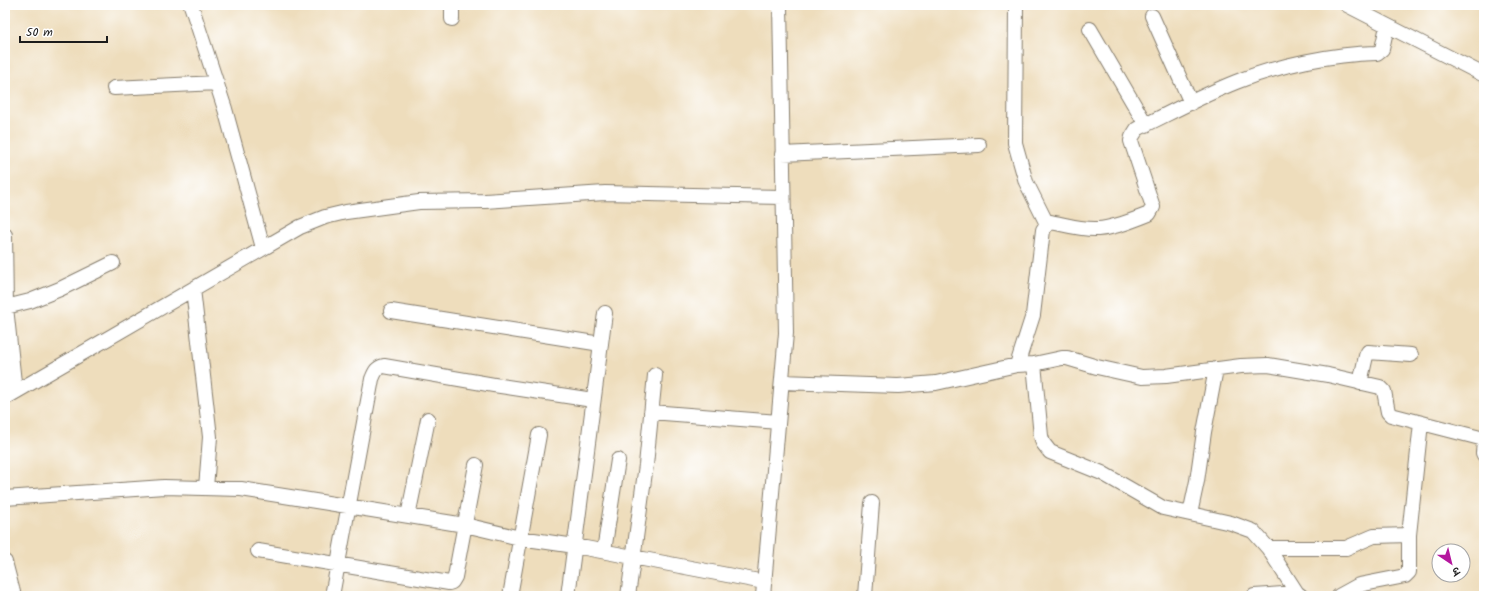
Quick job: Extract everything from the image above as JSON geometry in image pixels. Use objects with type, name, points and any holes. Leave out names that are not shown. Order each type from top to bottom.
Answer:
[{"type":"street","points":[[191,5],[225,109],[264,248]]},
{"type":"street","points":[[452,5],[452,19]]},
{"type":"street","points":[[763,596],[786,333],[780,5]]},
{"type":"street","points":[[1016,5],[1015,143],[1026,182],[1047,224]]},
{"type":"street","points":[[1354,7],[1387,26],[1484,74]]},
{"type":"street","points":[[1152,16],[1191,103]]},
{"type":"street","points":[[1017,365],[1033,315],[1043,230],[1047,224],[1051,222],[1087,229],[1109,228],[1149,214],[1153,207],[1131,141],[1137,129],[1235,82],[1264,72],[1294,64],[1341,56],[1377,53],[1382,49],[1387,26]]},
{"type":"street","points":[[1090,29],[1146,125]]},
{"type":"street","points":[[114,88],[217,83]]},
{"type":"street","points":[[782,154],[979,145]]},
{"type":"street","points":[[5,235],[6,307],[10,395],[300,227],[325,217],[346,212],[419,202],[485,201],[605,193],[783,197]]},
{"type":"street","points":[[6,307],[30,301],[60,289],[113,263]]},
{"type":"street","points":[[193,289],[210,436],[206,488]]},
{"type":"street","points":[[391,311],[601,344]]},
{"type":"street","points":[[568,596],[605,313]]},
{"type":"street","points":[[1360,383],[1368,352],[1411,355]]},
{"type":"street","points":[[782,382],[898,386],[936,383],[1017,365],[1034,364],[1062,358],[1142,377],[1166,376],[1241,366],[1268,365],[1328,375],[1380,388],[1384,391],[1388,412],[1392,415],[1484,440],[1484,455]]},
{"type":"street","points":[[1034,364],[1041,436],[1050,452],[1102,473],[1163,508],[1231,523],[1253,531],[1268,548],[1299,594]]},
{"type":"street","points":[[332,596],[347,506],[372,379],[374,372],[379,367],[384,366],[593,400]]},
{"type":"street","points":[[1190,514],[1216,369]]},
{"type":"street","points":[[628,596],[646,465],[655,375]]},
{"type":"street","points":[[651,412],[778,422]]},
{"type":"street","points":[[408,516],[428,419]]},
{"type":"street","points":[[1340,596],[1359,586],[1408,575],[1409,535],[1421,423]]},
{"type":"street","points":[[510,596],[539,435]]},
{"type":"street","points":[[604,551],[618,460]]},
{"type":"street","points":[[258,551],[449,583],[452,582],[455,577],[476,465]]},
{"type":"street","points":[[5,498],[164,486],[241,489],[464,525],[520,538],[604,551],[764,582]]},
{"type":"street","points":[[865,596],[872,503]]},
{"type":"street","points":[[1268,548],[1346,548],[1374,536],[1409,535]]},
{"type":"street","points":[[5,562],[14,596]]},
{"type":"street","points":[[1254,596],[1299,594]]}]
